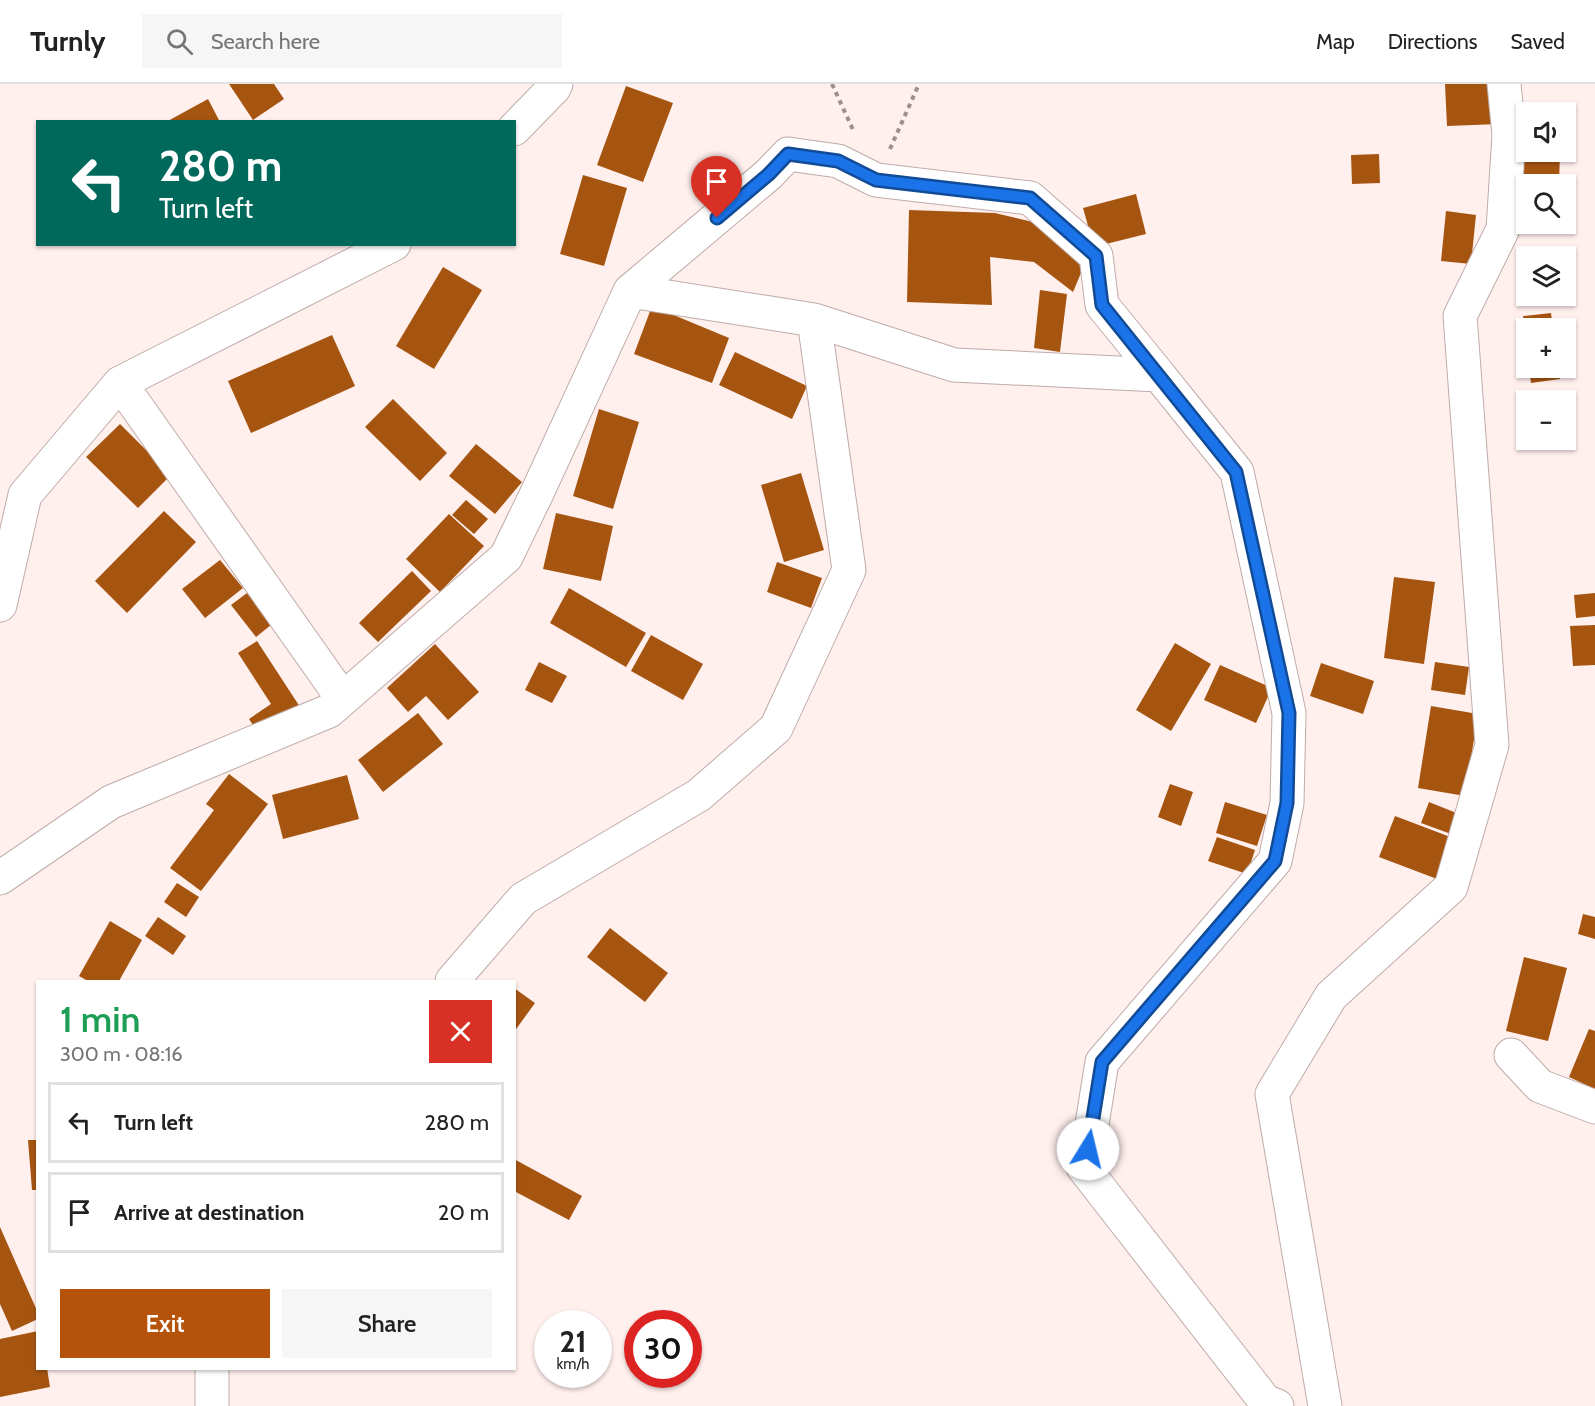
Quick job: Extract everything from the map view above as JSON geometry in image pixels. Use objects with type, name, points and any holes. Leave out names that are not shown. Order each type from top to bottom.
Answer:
[{"type":"street","points":[[516,127],[556,84]]},
{"type":"street","points":[[1325,1406],[1272,1094],[1331,996],[1451,887],[1492,746],[1460,316],[1503,229],[1509,135],[1504,84]]},
{"type":"street","points":[[0,878],[111,802],[329,711],[506,557],[630,291],[769,174],[788,154],[838,161],[876,180],[1030,198],[1096,256],[1102,305],[1236,472],[1289,713],[1287,803],[1275,861],[1102,1062],[1083,1167],[1265,1401],[1277,1406]]},
{"type":"street","points":[[0,605],[25,495],[120,383],[390,246]]},
{"type":"street","points":[[630,291],[814,320],[954,365],[1159,375]]},
{"type":"street","points":[[453,980],[523,899],[699,795],[776,728],[849,570],[814,320]]},
{"type":"street","points":[[120,383],[343,699]]},
{"type":"street","points":[[1511,1056],[1540,1086],[1595,1107]]},
{"type":"street","points":[[212,1370],[212,1406]]},
{"type":"path","points":[[876,180],[919,84]]},
{"type":"building","points":[[229,84],[274,84],[284,99],[253,120]]},
{"type":"building","points":[[1445,84],[1498,84],[1499,124],[1447,126]]},
{"type":"building","points":[[626,86],[673,103],[643,182],[597,165]]},
{"type":"building","points":[[208,99],[219,120],[170,120]]},
{"type":"building","points":[[1379,154],[1380,183],[1352,184],[1351,155]]},
{"type":"building","points":[[1522,162],[1560,162],[1559,174],[1522,174]]},
{"type":"building","points":[[583,175],[627,188],[604,266],[560,254]]},
{"type":"building","points":[[1136,194],[1146,234],[1094,247],[1083,208]]},
{"type":"building","points":[[909,210],[995,213],[1037,223],[1086,261],[1073,292],[1034,262],[990,257],[992,305],[907,302]]},
{"type":"building","points":[[1446,211],[1476,215],[1471,264],[1441,261]]},
{"type":"building","points":[[443,267],[482,290],[434,369],[396,346]]},
{"type":"building","points":[[1040,290],[1067,294],[1060,352],[1034,348]]},
{"type":"building","points":[[652,306],[729,338],[712,383],[634,354]]},
{"type":"building","points":[[1551,313],[1552,318],[1523,318],[1523,316]]},
{"type":"building","points":[[332,335],[355,386],[251,433],[228,381]]},
{"type":"building","points":[[735,352],[807,386],[792,419],[719,385]]},
{"type":"building","points":[[1530,378],[1560,379],[1531,383]]},
{"type":"building","points":[[393,399],[447,453],[420,481],[365,427]]},
{"type":"building","points":[[599,409],[639,422],[613,509],[573,496]]},
{"type":"building","points":[[120,424],[171,475],[138,508],[86,457]]},
{"type":"building","points":[[476,444],[522,482],[495,514],[449,476]]},
{"type":"building","points":[[801,473],[824,550],[784,562],[761,485]]},
{"type":"building","points":[[466,500],[488,519],[474,534],[452,515]]},
{"type":"building","points":[[164,511],[196,542],[127,613],[95,581]]},
{"type":"building","points":[[556,513],[613,526],[601,581],[543,569]]},
{"type":"building","points":[[449,514],[484,546],[440,592],[406,559]]},
{"type":"building","points":[[220,560],[243,588],[205,618],[182,589]]},
{"type":"building","points":[[777,562],[822,578],[811,608],[767,592]]},
{"type":"building","points":[[412,571],[431,591],[378,642],[359,623]]},
{"type":"building","points":[[1394,577],[1435,582],[1424,664],[1384,658]]},
{"type":"building","points":[[569,588],[646,633],[626,667],[550,623]]},
{"type":"building","points":[[247,593],[271,625],[256,637],[231,605]]},
{"type":"building","points":[[1595,593],[1595,616],[1576,618],[1574,595]]},
{"type":"building","points":[[1595,625],[1595,665],[1573,666],[1570,626]]},
{"type":"building","points":[[651,635],[703,664],[683,700],[631,671]]},
{"type":"building","points":[[257,641],[302,710],[261,737],[249,719],[271,704],[238,653]]},
{"type":"building","points":[[1175,643],[1211,664],[1171,731],[1136,710]]},
{"type":"building","points":[[435,644],[479,692],[448,720],[426,696],[408,712],[387,688]]},
{"type":"building","points":[[539,662],[567,676],[552,703],[525,690]]},
{"type":"building","points":[[1435,662],[1469,667],[1465,695],[1431,690]]},
{"type":"building","points":[[1321,663],[1374,681],[1363,714],[1310,696]]},
{"type":"building","points":[[1220,665],[1272,688],[1256,723],[1204,700]]},
{"type":"building","points":[[1431,706],[1478,714],[1465,796],[1418,788]]},
{"type":"building","points":[[418,713],[443,744],[383,792],[358,760]]},
{"type":"building","points":[[229,774],[268,804],[201,891],[170,868],[214,810],[206,804]]},
{"type":"building","points":[[347,775],[359,819],[283,839],[272,795]]},
{"type":"building","points":[[1170,784],[1193,792],[1181,826],[1158,817]]},
{"type":"building","points":[[1225,802],[1267,815],[1257,846],[1216,833]]},
{"type":"building","points":[[1429,802],[1459,814],[1451,834],[1421,823]]},
{"type":"building","points":[[1395,816],[1453,838],[1437,879],[1379,857]]},
{"type":"building","points":[[1217,837],[1255,850],[1247,874],[1208,861]]},
{"type":"building","points":[[177,883],[199,897],[186,917],[164,902]]},
{"type":"building","points":[[1583,914],[1595,917],[1595,939],[1578,934]]},
{"type":"building","points":[[158,917],[186,936],[173,955],[145,936]]},
{"type":"building","points":[[110,921],[142,940],[120,980],[86,980],[79,976]]},
{"type":"building","points":[[610,928],[668,973],[645,1002],[587,957]]},
{"type":"building","points":[[1524,957],[1567,968],[1548,1041],[1506,1031]]},
{"type":"building","points":[[516,989],[535,1003],[516,1029]]},
{"type":"building","points":[[1589,1029],[1595,1031],[1595,1089],[1569,1077]]},
{"type":"building","points":[[28,1140],[36,1140],[36,1190],[32,1190]]},
{"type":"building","points":[[516,1160],[582,1196],[569,1220],[516,1192]]},
{"type":"building","points":[[0,1227],[36,1308],[36,1320],[12,1331],[0,1304]]},
{"type":"building","points":[[36,1331],[36,1370],[47,1370],[50,1387],[0,1397],[0,1339]]},
{"type":"route","points":[[717,218],[769,174],[788,154],[838,161],[876,180],[1030,198],[1096,256],[1102,305],[1236,472],[1289,713],[1287,803],[1275,861],[1102,1062],[1088,1149]]}]
